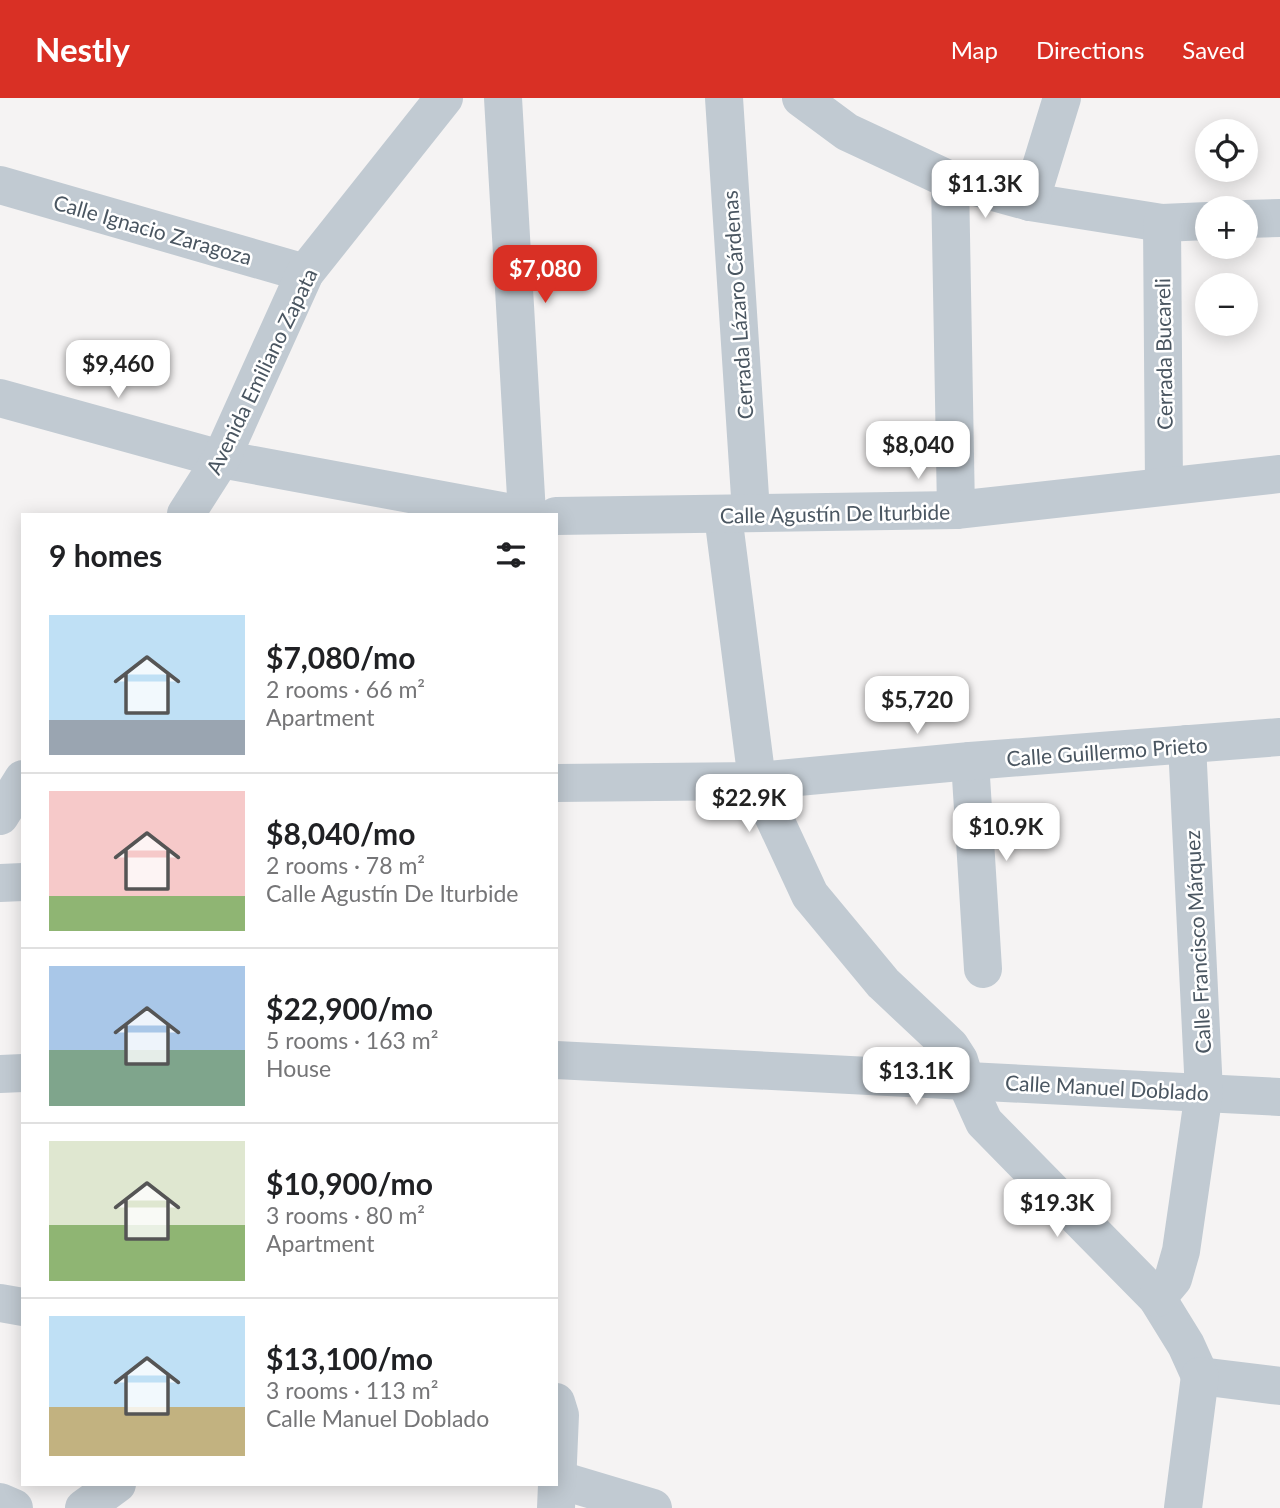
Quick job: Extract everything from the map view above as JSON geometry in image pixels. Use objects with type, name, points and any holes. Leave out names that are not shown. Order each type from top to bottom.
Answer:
[{"type":"street","name":"Avenida Emiliano Zapata","points":[[187,513],[220,460],[305,273],[444,98]]},
{"type":"street","points":[[503,98],[527,513]]},
{"type":"street","name":"Cerrada Lázaro Cárdenas","points":[[724,98],[737,514],[757,781],[810,894],[883,983],[950,1046],[959,1060],[984,1122],[1157,1298],[1186,1345],[1200,1376]]},
{"type":"street","points":[[801,98],[846,132],[950,180],[1030,202],[1162,223],[1195,222]]},
{"type":"street","points":[[1030,202],[1062,98]]},
{"type":"street","points":[[950,180],[956,510]]},
{"type":"street","name":"Calle Ignacio Zaragoza","points":[[0,185],[305,273]]},
{"type":"street","points":[[1258,219],[1280,218]]},
{"type":"street","name":"Cerrada Bucareli","points":[[1162,223],[1164,485]]},
{"type":"street","points":[[0,398],[220,460],[512,513]]},
{"type":"street","name":"Calle Agustín De Iturbide","points":[[558,516],[956,510],[1280,474]]},
{"type":"street","name":"Calle Guillermo Prieto","points":[[558,783],[757,781],[1280,737]]},
{"type":"street","name":"Calle Francisco Márquez","points":[[1157,1298],[1173,1279],[1181,1251],[1205,1092],[1186,744]]},
{"type":"street","points":[[970,761],[983,969]]},
{"type":"street","points":[[0,816],[21,782]]},
{"type":"street","points":[[0,883],[21,882]]},
{"type":"street","name":"Calle Manuel Doblado","points":[[558,1060],[1280,1097]]},
{"type":"street","points":[[0,1074],[21,1073]]},
{"type":"street","points":[[0,1303],[21,1307]]},
{"type":"street","points":[[1183,1508],[1200,1376],[1280,1386]]},
{"type":"street","points":[[558,1408],[558,1458]]},
{"type":"street","points":[[558,1479],[653,1508]]},
{"type":"street","points":[[84,1508],[114,1486]]},
{"type":"street","points":[[556,1508],[557,1486]]},
{"type":"street","points":[[0,1502],[14,1508]]}]
